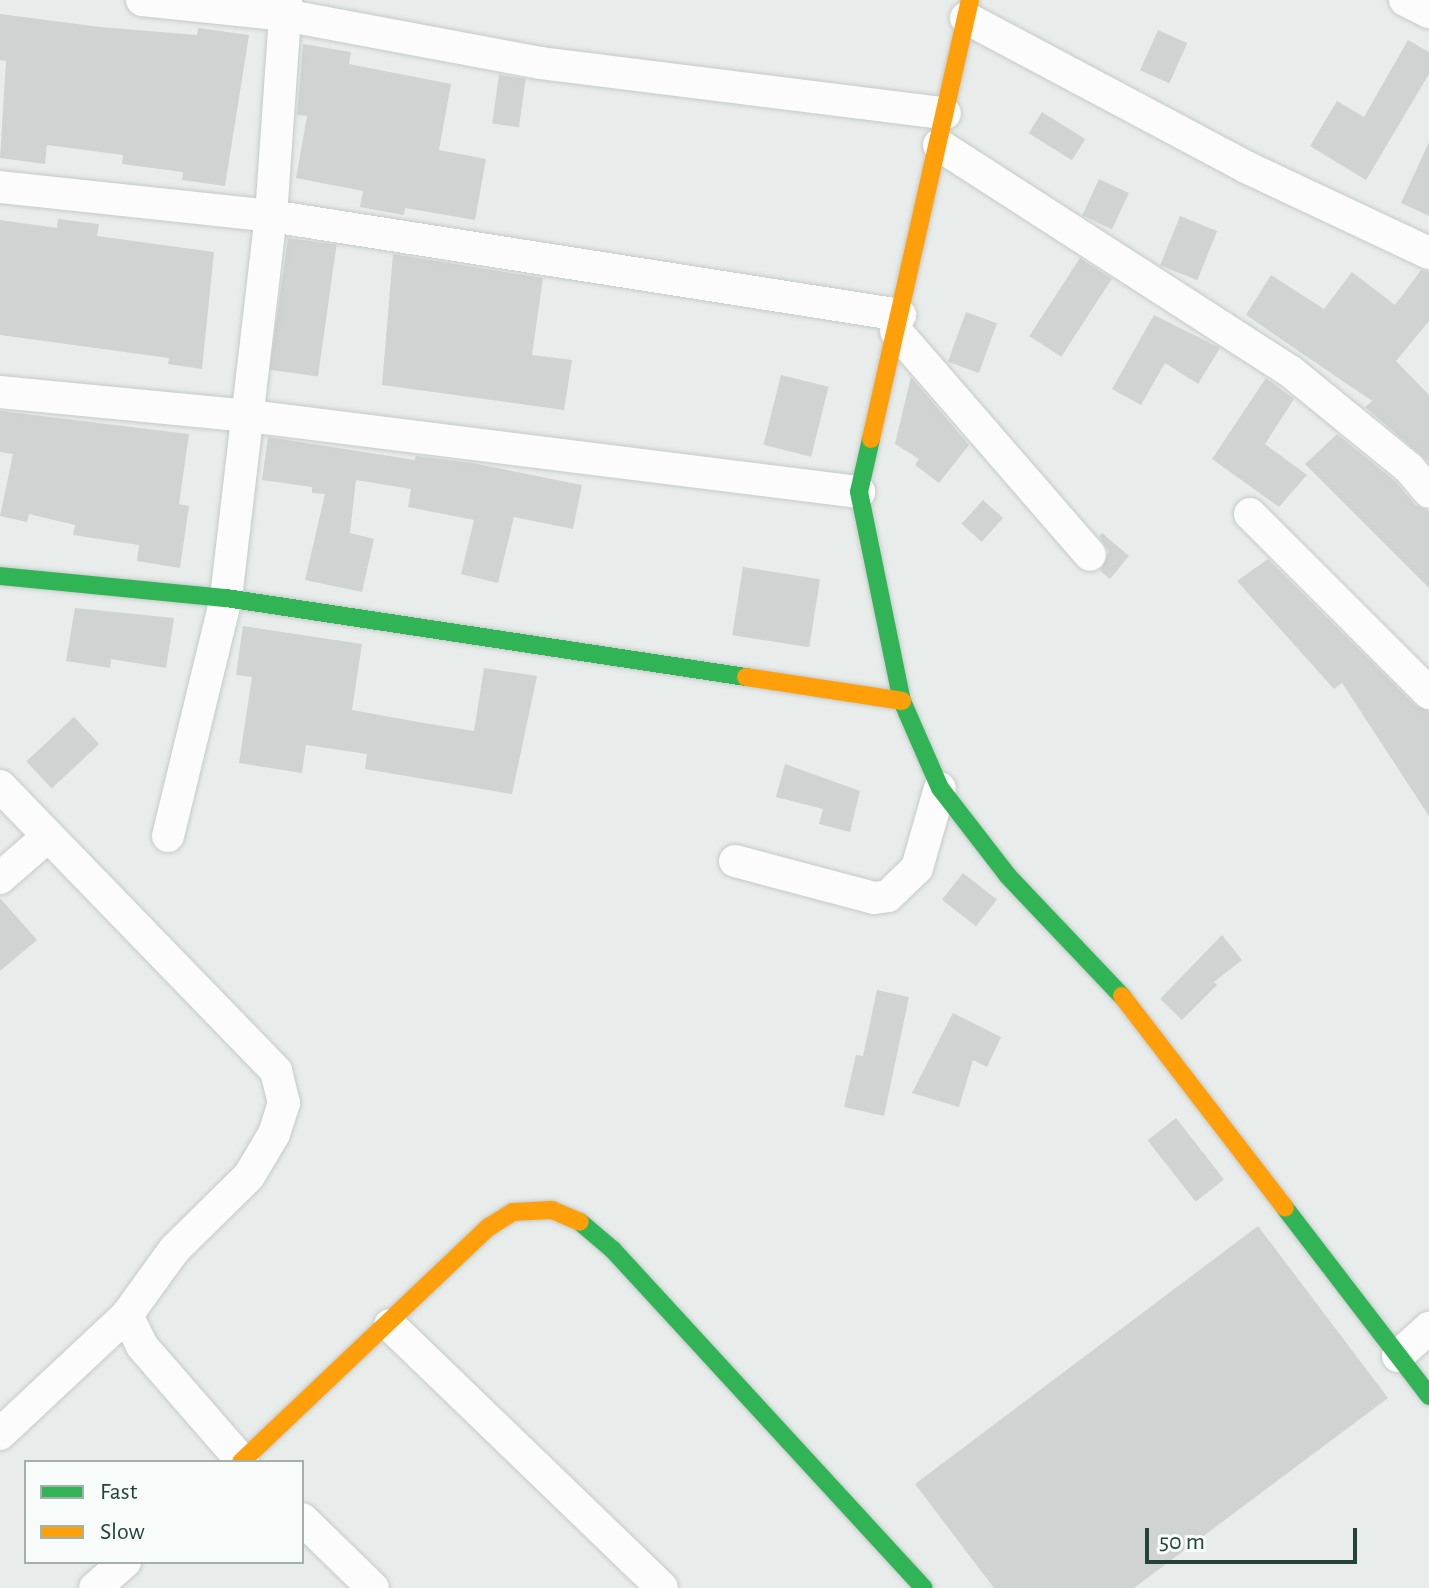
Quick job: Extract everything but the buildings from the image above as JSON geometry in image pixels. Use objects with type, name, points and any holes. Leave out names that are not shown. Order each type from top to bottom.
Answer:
[{"type":"street","points":[[142,0],[285,8],[541,63],[945,113]]},
{"type":"street","points":[[1405,0],[1429,12]]},
{"type":"street","points":[[168,836],[226,598],[271,216],[285,8]]},
{"type":"street","points":[[1429,253],[1246,167],[968,9],[859,492],[902,701],[940,788],[1008,876],[1123,997],[1429,1396]]},
{"type":"street","points":[[939,145],[1290,371],[1409,468],[1429,492]]},
{"type":"street","points":[[0,187],[271,216],[898,323],[1090,555]]},
{"type":"street","points":[[0,392],[249,416],[859,492]]},
{"type":"street","points":[[1250,514],[1429,693]]},
{"type":"street","points":[[0,576],[226,598],[902,701]]},
{"type":"street","points":[[0,786],[46,838],[276,1071],[284,1103],[274,1134],[249,1176],[174,1250],[127,1315],[0,1434]]},
{"type":"street","points":[[735,861],[874,898],[888,896],[917,868],[940,788]]},
{"type":"street","points":[[0,878],[46,838]]},
{"type":"street","points":[[244,1460],[390,1325],[489,1227],[513,1212],[552,1210],[582,1223],[613,1250],[924,1588]]},
{"type":"street","points":[[127,1315],[142,1346],[240,1460]]},
{"type":"street","points":[[390,1325],[649,1584]]},
{"type":"street","points":[[1398,1356],[1429,1328]]},
{"type":"street","points":[[304,1521],[373,1588]]},
{"type":"street","points":[[95,1588],[123,1564]]},
{"type":"traffic: fast","points":[[871,439],[859,492],[902,701],[940,788],[1008,876],[1122,996]]},
{"type":"traffic: fast","points":[[0,576],[226,598],[746,677]]},
{"type":"traffic: fast","points":[[1285,1208],[1429,1396]]},
{"type":"traffic: fast","points":[[580,1222],[613,1250],[924,1588]]},
{"type":"traffic: slow","points":[[871,439],[970,0]]},
{"type":"traffic: slow","points":[[746,677],[902,701]]},
{"type":"traffic: slow","points":[[1122,996],[1285,1208]]},
{"type":"traffic: slow","points":[[243,1460],[489,1227],[513,1212],[552,1210],[580,1222]]}]
